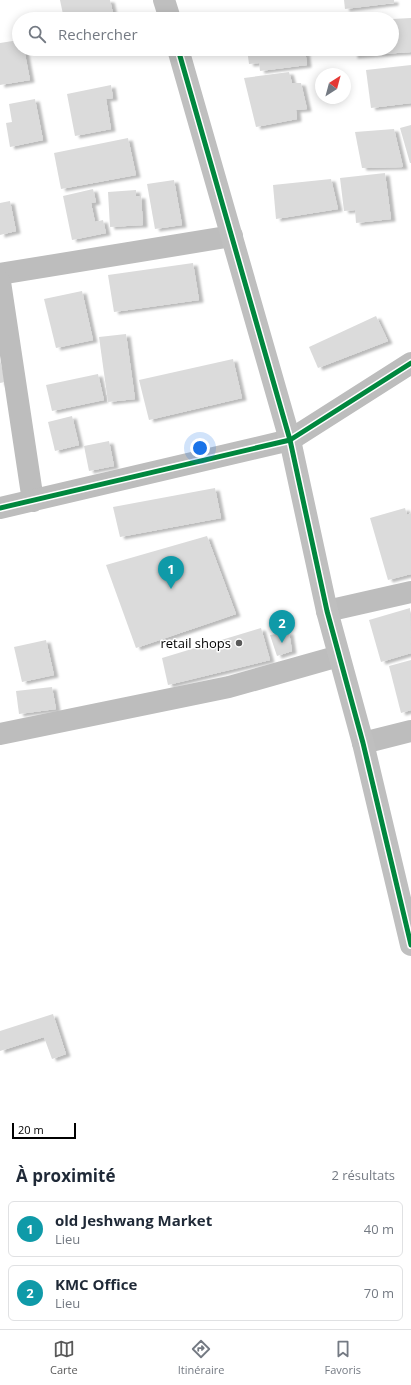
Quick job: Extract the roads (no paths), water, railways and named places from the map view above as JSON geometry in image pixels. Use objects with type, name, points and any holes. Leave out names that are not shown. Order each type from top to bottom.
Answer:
[{"type":"street","points":[[164,0],[168,12]]},
{"type":"street","points":[[180,56],[290,440],[327,611],[363,743],[411,945]]},
{"type":"street","points":[[0,274],[232,236]]},
{"type":"street","points":[[0,282],[33,501]]},
{"type":"street","points":[[0,508],[290,440],[411,363]]},
{"type":"street","points":[[327,611],[411,592]]},
{"type":"street","points":[[0,734],[229,687],[339,656]]},
{"type":"street","points":[[363,743],[411,730]]},
{"type":"place","name":"old Jeshwang Market","points":[[171,589]]},
{"type":"place","name":"retail shops","points":[[239,643]]},
{"type":"place","name":"KMC Office","points":[[282,643]]}]
